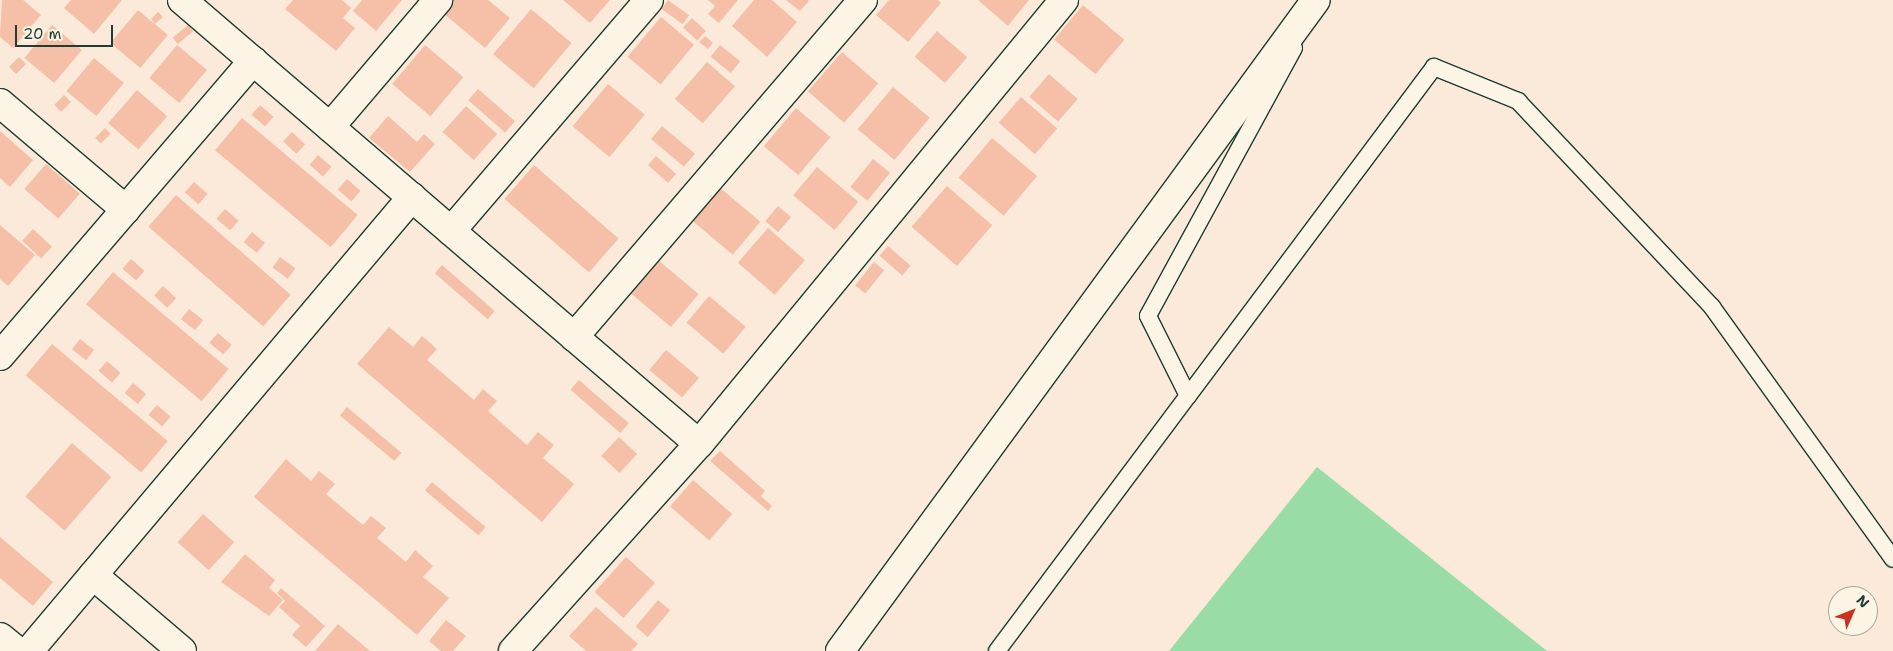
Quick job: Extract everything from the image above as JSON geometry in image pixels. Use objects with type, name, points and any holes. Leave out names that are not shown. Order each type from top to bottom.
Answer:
[{"type":"street","points":[[182,0],[699,444]]},
{"type":"street","points":[[330,127],[438,0]]},
{"type":"street","points":[[451,231],[649,0]]},
{"type":"street","points":[[574,337],[863,0]]},
{"type":"street","points":[[513,651],[699,444],[1064,0]]},
{"type":"street","points":[[840,651],[1316,0]]},
{"type":"street","points":[[0,356],[253,61]]},
{"type":"street","points":[[0,103],[126,210]]},
{"type":"street","points":[[29,651],[412,197]]},
{"type":"street","points":[[93,575],[182,651]]},
{"type":"street","points":[[0,636],[17,651]]},
{"type":"lane","points":[[1188,396],[1148,316],[1321,0]]},
{"type":"lane","points":[[998,651],[1434,68],[1518,101],[1705,300],[1893,559]]},
{"type":"green space","points":[[1317,467],[1547,651],[1169,651]]},
{"type":"building","points":[[2,0],[23,0],[41,15],[13,48],[0,37]]},
{"type":"building","points":[[71,0],[122,0],[94,34],[64,8]]},
{"type":"building","points":[[293,0],[342,0],[351,8],[343,18],[355,28],[336,51],[285,9]]},
{"type":"building","points":[[362,0],[402,0],[376,31],[353,11]]},
{"type":"building","points":[[454,0],[488,0],[510,18],[485,48],[443,13]]},
{"type":"building","points":[[563,0],[610,0],[590,23]]},
{"type":"building","points":[[668,0],[689,15],[683,24],[662,9]]},
{"type":"building","points":[[708,0],[738,0],[719,23],[708,14],[715,6]]},
{"type":"building","points":[[754,0],[772,0],[797,22],[767,57],[732,26]]},
{"type":"building","points":[[786,0],[808,0],[809,1],[800,11]]},
{"type":"building","points":[[889,0],[938,0],[941,3],[908,42],[876,15]]},
{"type":"building","points":[[978,0],[1029,0],[1008,26]]},
{"type":"building","points":[[1083,5],[1124,40],[1095,74],[1054,39]]},
{"type":"building","points":[[531,9],[572,43],[534,88],[493,54]]},
{"type":"building","points":[[138,10],[168,35],[140,68],[110,43]]},
{"type":"building","points":[[158,12],[163,17],[155,24],[151,19]]},
{"type":"building","points":[[661,17],[694,45],[661,84],[628,57]]},
{"type":"building","points":[[692,18],[706,31],[697,40],[683,28]]},
{"type":"building","points":[[52,25],[82,50],[54,83],[24,58]]},
{"type":"building","points":[[188,25],[193,31],[178,44],[173,38]]},
{"type":"building","points":[[937,31],[967,57],[945,83],[915,57]]},
{"type":"building","points":[[705,36],[713,43],[708,49],[699,42]]},
{"type":"building","points":[[177,45],[207,70],[179,103],[149,78]]},
{"type":"building","points":[[425,45],[463,77],[431,116],[392,84]]},
{"type":"building","points":[[720,45],[740,61],[731,73],[711,57]]},
{"type":"building","points":[[842,52],[878,83],[844,123],[808,91]]},
{"type":"building","points":[[19,57],[26,64],[16,74],[9,67]]},
{"type":"building","points":[[94,58],[124,83],[96,116],[66,91]]},
{"type":"building","points":[[707,62],[735,86],[703,123],[675,99]]},
{"type":"building","points":[[1049,74],[1078,99],[1058,122],[1029,97]]},
{"type":"building","points":[[608,84],[645,115],[609,157],[573,126]]},
{"type":"building","points":[[893,87],[930,118],[894,160],[858,129]]},
{"type":"building","points":[[478,89],[515,121],[505,132],[468,100]]},
{"type":"building","points":[[137,90],[167,116],[138,149],[108,123]]},
{"type":"building","points":[[64,95],[71,102],[61,112],[54,105]]},
{"type":"building","points":[[1021,97],[1057,128],[1035,154],[999,123]]},
{"type":"building","points":[[260,105],[274,117],[265,127],[251,115]]},
{"type":"building","points":[[466,106],[497,134],[474,160],[443,132]]},
{"type":"building","points":[[796,108],[830,137],[798,175],[764,146]]},
{"type":"building","points":[[388,116],[417,142],[424,134],[435,144],[410,172],[369,138]]},
{"type":"building","points":[[242,118],[358,215],[331,247],[215,150]]},
{"type":"building","points":[[662,126],[695,154],[684,167],[651,139]]},
{"type":"building","points":[[105,128],[111,134],[101,144],[95,138]]},
{"type":"building","points":[[0,131],[33,160],[10,187],[0,178]]},
{"type":"building","points":[[292,132],[305,144],[296,154],[283,142]]},
{"type":"building","points":[[992,138],[1037,176],[1004,216],[959,178]]},
{"type":"building","points":[[318,155],[332,167],[323,177],[309,165]]},
{"type":"building","points":[[656,156],[676,174],[668,183],[648,165]]},
{"type":"building","points":[[873,159],[890,173],[867,201],[850,187]]},
{"type":"building","points":[[46,164],[80,194],[58,218],[24,189]]},
{"type":"building","points":[[534,165],[619,238],[589,272],[504,199]]},
{"type":"building","points":[[817,167],[858,202],[835,230],[793,195]]},
{"type":"building","points":[[347,179],[361,191],[351,201],[338,190]]},
{"type":"building","points":[[194,182],[208,194],[198,204],[185,193]]},
{"type":"building","points":[[947,186],[992,225],[957,266],[912,227]]},
{"type":"building","points":[[719,187],[760,222],[733,255],[691,220]]},
{"type":"building","points":[[176,195],[291,295],[263,326],[148,227]]},
{"type":"building","points":[[778,206],[791,217],[778,232],[765,221]]},
{"type":"building","points":[[225,209],[239,221],[230,231],[216,219]]},
{"type":"building","points":[[0,225],[35,255],[8,286],[0,279]]},
{"type":"building","points":[[768,228],[805,260],[775,295],[738,263]]},
{"type":"building","points":[[33,229],[52,247],[41,258],[22,241]]},
{"type":"building","points":[[252,232],[265,243],[257,253],[244,242]]},
{"type":"building","points":[[888,246],[911,266],[902,275],[879,256]]},
{"type":"building","points":[[280,257],[295,268],[288,279],[272,268]]},
{"type":"building","points":[[131,259],[145,271],[136,281],[122,269]]},
{"type":"building","points":[[658,260],[699,294],[671,327],[630,293]]},
{"type":"building","points":[[874,262],[884,270],[865,293],[855,285]]},
{"type":"building","points":[[442,265],[495,311],[488,319],[435,273]]},
{"type":"building","points":[[113,272],[229,369],[202,401],[86,304]]},
{"type":"building","points":[[163,286],[176,298],[167,308],[154,296]]},
{"type":"building","points":[[709,296],[746,327],[723,354],[687,323]]},
{"type":"building","points":[[189,309],[203,320],[195,330],[181,319]]},
{"type":"building","points":[[389,327],[413,347],[422,336],[437,349],[427,360],[474,400],[483,389],[497,401],[488,411],[527,445],[538,432],[554,445],[543,458],[574,484],[542,522],[357,364]]},
{"type":"building","points":[[218,333],[232,345],[223,355],[209,343]]},
{"type":"building","points":[[80,339],[94,350],[86,360],[72,349]]},
{"type":"building","points":[[52,344],[168,441],[141,472],[26,375]]},
{"type":"building","points":[[666,350],[699,378],[682,398],[649,370]]},
{"type":"building","points":[[107,361],[121,373],[112,383],[98,371]]},
{"type":"building","points":[[579,380],[629,423],[620,433],[570,390]]},
{"type":"building","points":[[133,383],[146,394],[138,404],[125,393]]},
{"type":"building","points":[[157,405],[171,417],[162,427],[148,415]]},
{"type":"building","points":[[347,407],[401,453],[394,461],[340,415]]},
{"type":"building","points":[[619,437],[637,454],[620,473],[601,456]]},
{"type":"building","points":[[72,443],[111,477],[65,531],[25,497]]},
{"type":"building","points":[[720,451],[765,491],[761,496],[772,506],[768,511],[710,461]]},
{"type":"building","points":[[286,459],[311,481],[319,471],[335,484],[326,494],[363,525],[371,516],[386,528],[377,538],[406,562],[415,550],[433,566],[423,577],[449,598],[417,635],[254,497]]},
{"type":"building","points":[[693,480],[732,514],[709,541],[670,506]]},
{"type":"building","points":[[432,482],[486,527],[479,535],[425,490]]},
{"type":"building","points":[[203,514],[234,542],[209,570],[178,542]]},
{"type":"building","points":[[0,537],[53,582],[33,606],[0,578]]},
{"type":"building","points":[[245,554],[275,580],[269,588],[283,600],[269,616],[221,582]]},
{"type":"building","points":[[626,557],[655,583],[624,618],[595,592]]},
{"type":"building","points":[[281,588],[325,626],[306,647],[292,635],[300,626],[279,607],[285,601],[277,593]]},
{"type":"building","points":[[658,600],[670,610],[648,637],[636,627]]},
{"type":"building","points":[[596,607],[638,644],[631,651],[586,651],[569,636]]},
{"type":"building","points":[[446,620],[466,636],[453,651],[441,651],[429,641]]},
{"type":"building","points":[[338,624],[370,651],[315,651]]}]
